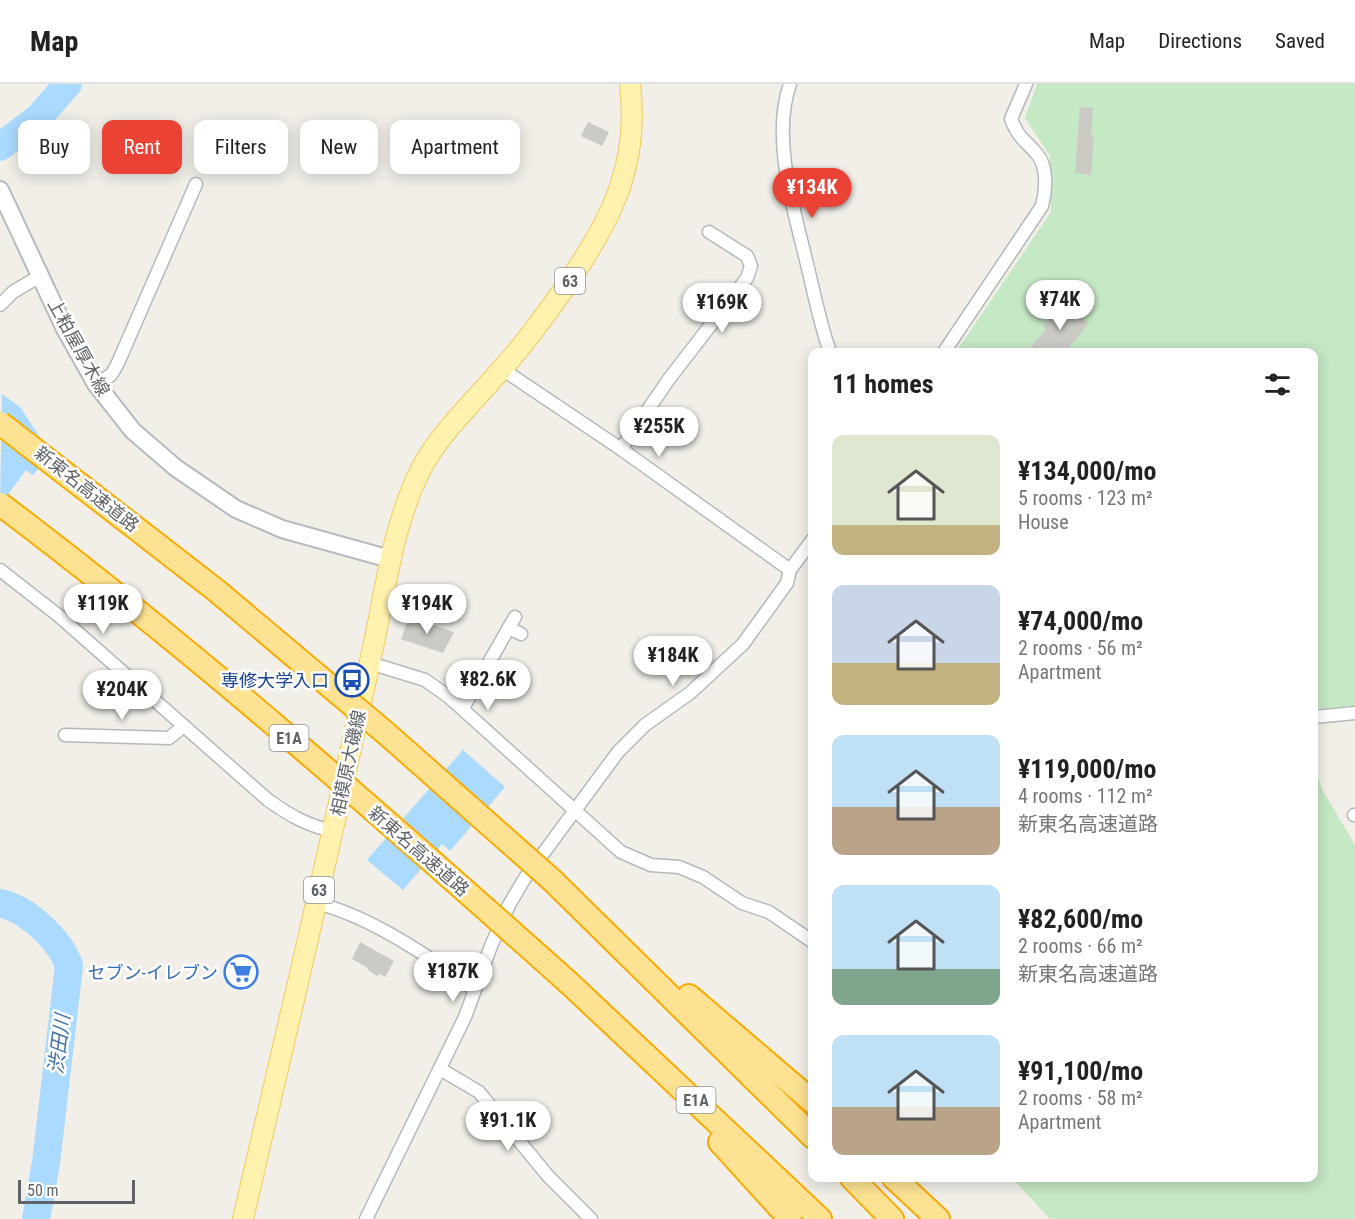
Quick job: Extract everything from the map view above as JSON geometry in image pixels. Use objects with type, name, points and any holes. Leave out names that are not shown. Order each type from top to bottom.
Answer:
[{"type":"highway","name":"新東名高速道路","points":[[0,423],[217,591],[388,735],[613,936]]},
{"type":"highway","name":"新東名高速道路","points":[[0,504],[152,624],[304,750],[476,900],[567,986]]},
{"type":"highway","points":[[613,936],[808,1098]]},
{"type":"highway","points":[[613,936],[808,1132]]},
{"type":"highway","points":[[567,986],[688,1108],[790,1219]]},
{"type":"highway","name":"E1A","points":[[567,986],[820,1219]]},
{"type":"highway","points":[[856,1182],[892,1219]]},
{"type":"highway","points":[[898,1182],[938,1219]]},
{"type":"main road","name":"相模原大磯線","points":[[243,1219],[333,831],[390,559],[403,512],[418,474],[436,444],[502,369],[547,313],[592,248],[610,216],[626,171],[630,146],[633,111],[630,84]]},
{"type":"main road","name":"上粕屋厚木線","points":[[0,190],[65,329],[96,384],[133,431],[198,484],[236,509],[282,529],[390,559]]},
{"type":"street","points":[[790,84],[784,100],[783,134],[789,189],[829,348]]},
{"type":"street","points":[[947,348],[1042,206],[1046,192],[1042,163],[1038,155],[1018,136],[1011,119],[1026,84]]},
{"type":"street","points":[[96,384],[111,375],[117,364],[196,184]]},
{"type":"street","points":[[621,449],[669,379],[747,278],[751,266],[747,256],[709,232]]},
{"type":"street","points":[[0,305],[13,292],[40,276]]},
{"type":"street","points":[[502,369],[621,449],[790,570]]},
{"type":"street","points":[[366,1219],[465,1017],[473,989],[509,905],[525,878],[625,746],[645,725],[690,693],[743,644],[788,583],[790,570],[808,546]]},
{"type":"street","points":[[0,570],[59,616],[268,800],[291,816],[316,828],[333,831]]},
{"type":"street","points":[[463,708],[512,622],[521,634]]},
{"type":"street","points":[[370,663],[424,680],[463,708],[621,852],[651,865],[678,867],[692,872],[742,903],[769,912],[808,939]]},
{"type":"street","points":[[1318,717],[1355,713]]},
{"type":"street","points":[[65,735],[169,738],[184,726]]},
{"type":"street","points":[[316,903],[352,914],[432,959],[473,989]]},
{"type":"street","points":[[440,1069],[479,1092],[548,1176],[591,1219]]},
{"type":"green space","points":[[1037,84],[1355,84],[1355,706],[1318,709],[1318,348],[959,348],[1051,212],[1050,156],[1025,118]]},
{"type":"green space","points":[[1318,776],[1322,789],[1355,845],[1355,1219],[1050,1219],[1016,1182],[1318,1182]]},
{"type":"water","points":[[2,394],[20,407],[51,454],[33,475],[26,470],[0,505]]},
{"type":"water","points":[[463,750],[505,787],[450,851],[442,844],[403,890],[367,860]]},
{"type":"building","points":[[1080,107],[1093,108],[1091,135],[1094,135],[1091,175],[1075,173]]},
{"type":"building","points":[[588,122],[609,132],[602,146],[581,136]]},
{"type":"building","points":[[1063,302],[1089,323],[1068,348],[1030,348],[1046,329],[1043,327]]},
{"type":"building","points":[[409,617],[454,632],[443,653],[401,639]]},
{"type":"building","points":[[360,942],[394,961],[385,977],[379,974],[377,976],[352,959]]},
{"type":"waterway","name":"渋田川","points":[[0,147],[39,117],[68,84]]},
{"type":"waterway","name":"渋田川","points":[[0,903],[21,912],[42,927],[59,946],[69,966],[46,1163],[36,1219]]},
{"type":"place","name":"専修大学入口","points":[[352,680]]},
{"type":"place","name":"セブン-イレブン","points":[[241,972]]}]
